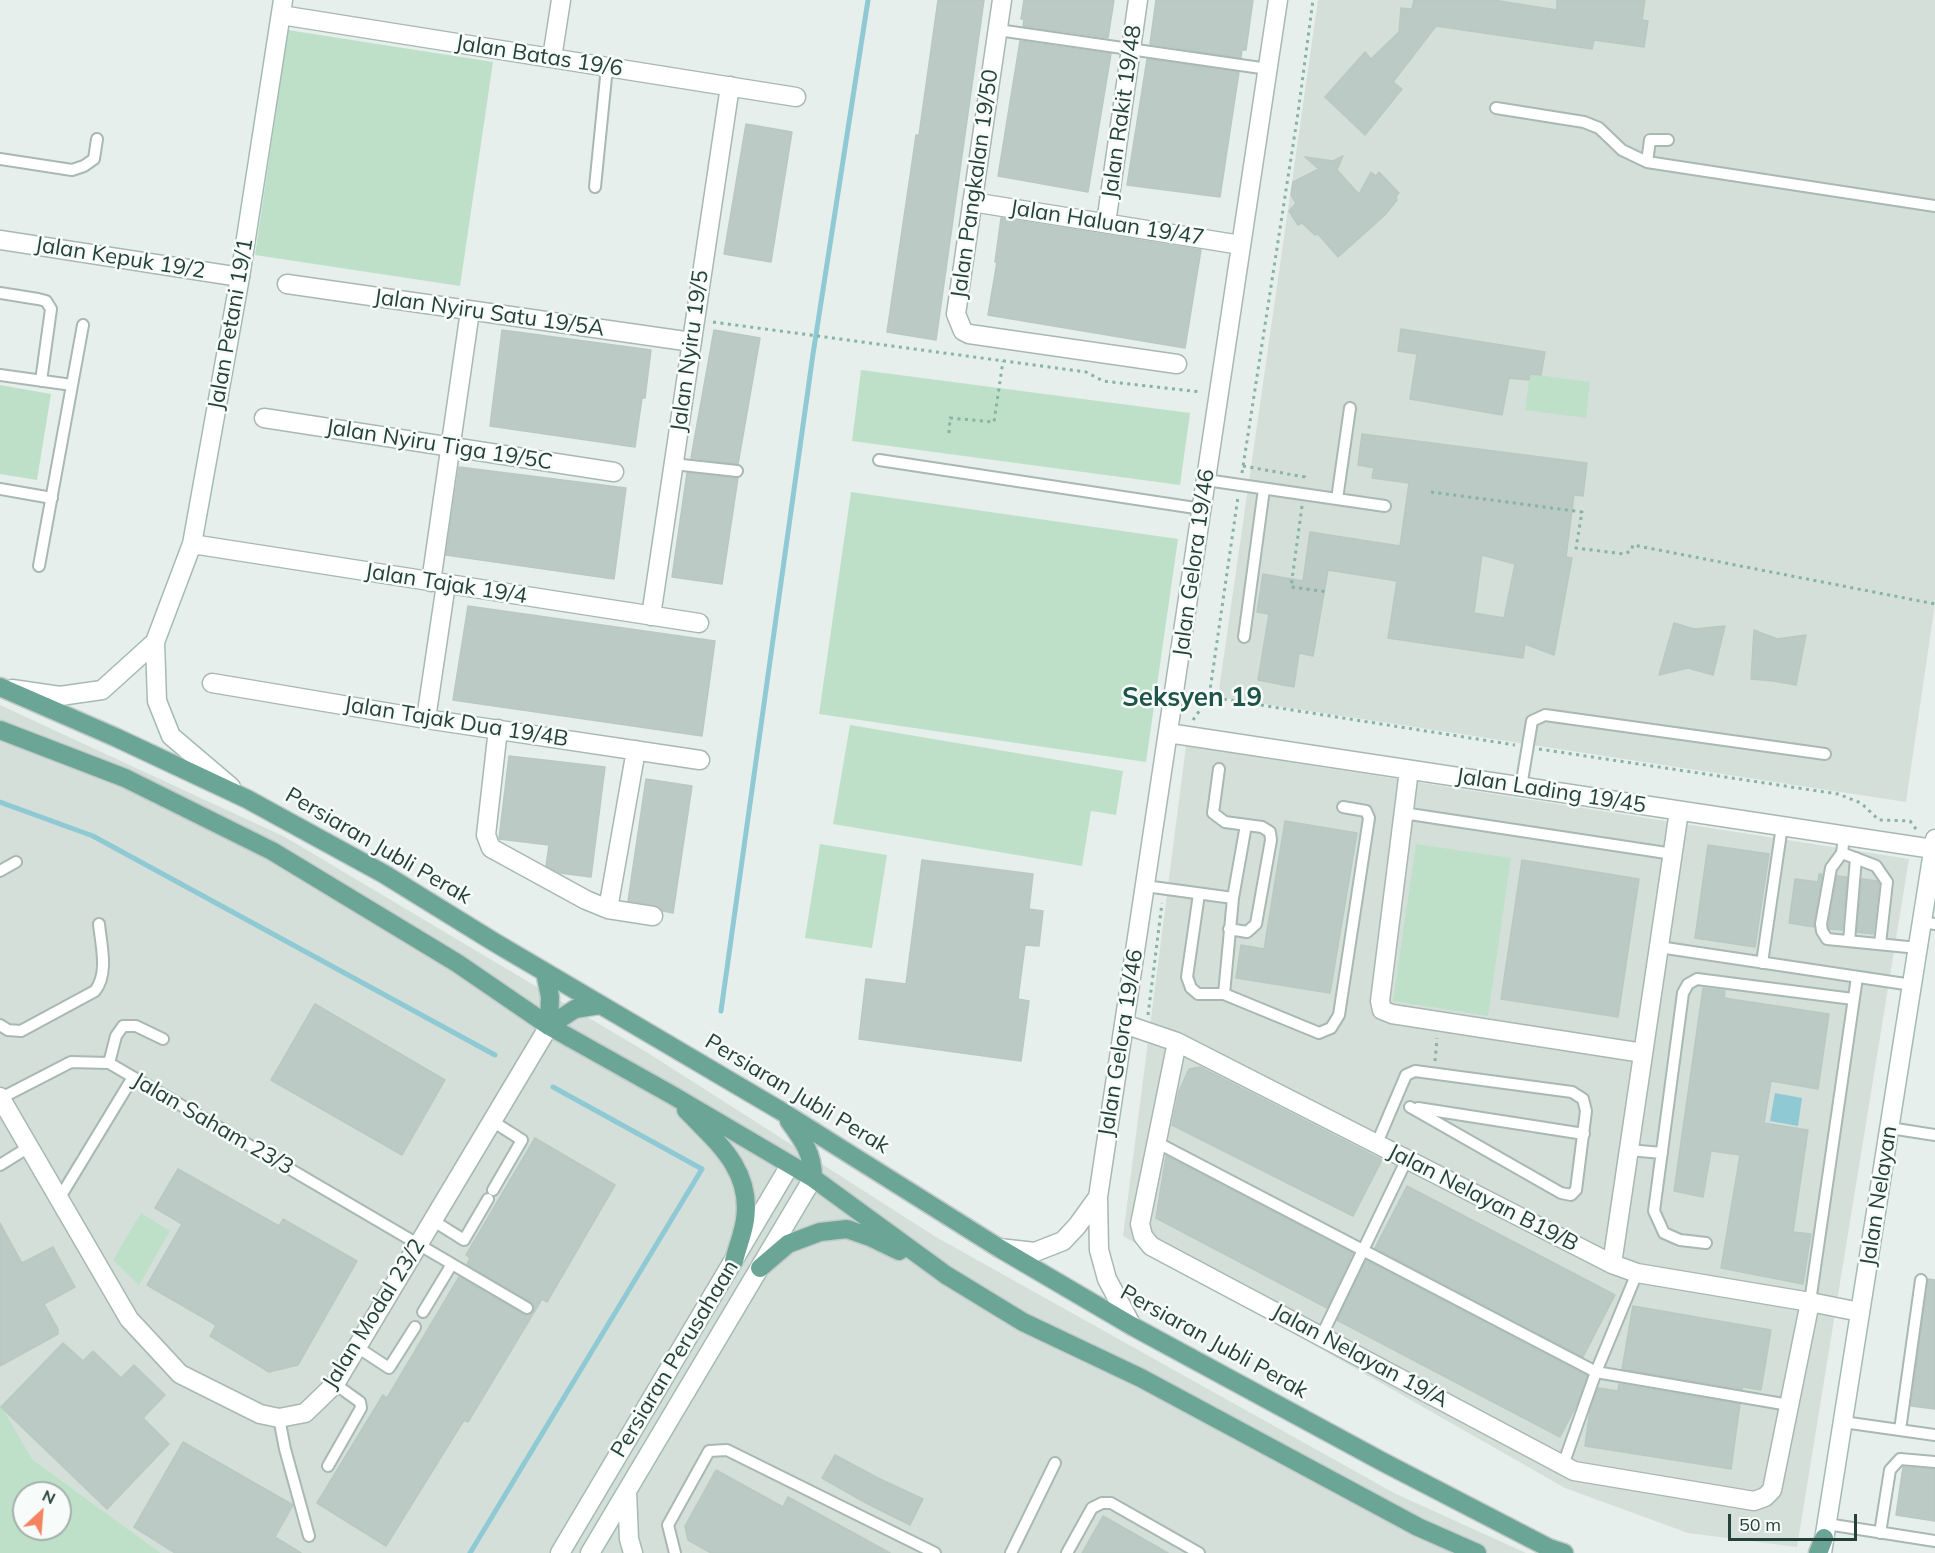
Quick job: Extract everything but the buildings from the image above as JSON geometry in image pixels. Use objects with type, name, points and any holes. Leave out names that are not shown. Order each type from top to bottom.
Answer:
[{"type":"main road","name":"Persiaran Jubli Perak","points":[[1,687],[247,799],[384,874],[781,1111],[999,1248],[1132,1326],[1383,1462],[1550,1548],[1564,1553]]},
{"type":"main road","points":[[0,730],[125,778],[272,851],[457,963],[549,1026],[672,1095],[813,1179],[946,1275],[1023,1322],[1141,1378],[1418,1527],[1477,1553]]},
{"type":"main road","points":[[545,972],[550,998],[549,1026]]},
{"type":"main road","points":[[549,1026],[575,1009],[600,1005]]},
{"type":"main road","points":[[672,1095],[721,1146],[738,1170],[745,1196],[745,1221],[734,1261]]},
{"type":"main road","points":[[781,1111],[804,1140],[811,1155],[813,1179]]},
{"type":"main road","points":[[790,1166],[811,1155],[854,1156]]},
{"type":"main road","points":[[760,1268],[788,1244],[820,1232],[847,1229],[870,1237],[946,1275]]},
{"type":"street","points":[[552,58],[561,0]]},
{"type":"street","name":"Jalan Pangkalan 19/50","points":[[1002,0],[956,314],[963,331],[969,334],[1177,364]]},
{"type":"street","name":"Jalan Rakit 19/48","points":[[1106,223],[1138,0]]},
{"type":"street","name":"Jalan Gelora 19/46","points":[[1132,1326],[1107,1279],[1099,1250],[1098,1197],[1145,886],[1176,734],[1206,480],[1278,0]]},
{"type":"street","name":"Jalan Batas 19/6","points":[[282,8],[552,58],[796,97]]},
{"type":"street","name":"Jalan Petani 19/1","points":[[247,799],[221,780],[171,736],[157,700],[155,642],[192,544],[240,277],[282,8]]},
{"type":"street","name":"Jalan Nyiru 19/5","points":[[651,616],[730,86]]},
{"type":"street","name":"Jalan Haluan 19/47","points":[[972,202],[1241,245]]},
{"type":"street","name":"Jalan Kepuk 19/2","points":[[0,240],[240,277]]},
{"type":"street","name":"Jalan Nyiru Satu 19/5A","points":[[287,284],[692,342]]},
{"type":"street","points":[[426,719],[451,447],[470,311]]},
{"type":"street","name":"Jalan Nyiru Tiga 19/5C","points":[[264,418],[614,472]]},
{"type":"street","name":"Jalan Tajak 19/4","points":[[192,544],[699,624]]},
{"type":"street","name":"Jalan Petani 19/1","points":[[1,687],[60,696],[102,690],[155,642]]},
{"type":"street","name":"Jalan Tajak Dua 19/4B","points":[[212,683],[426,719],[700,760]]},
{"type":"street","points":[[498,729],[486,835],[491,848],[586,900],[608,909],[653,916]]},
{"type":"street","name":"Jalan Lading 19/45","points":[[1176,734],[1782,826],[1843,844],[1934,844]]},
{"type":"street","points":[[608,909],[636,750]]},
{"type":"street","points":[[1409,770],[1380,1001],[1382,1010],[1392,1014],[1643,1053]]},
{"type":"street","points":[[1612,1264],[1679,810]]},
{"type":"street","name":"Jalan Nelayan","points":[[1824,1544],[1918,948],[1928,923],[1934,844]]},
{"type":"street","name":"Jalan Nelayan B19/B","points":[[1124,1024],[1177,1042],[1612,1264],[1637,1273],[1860,1312]]},
{"type":"street","name":"Jalan Modal 23/2","points":[[279,1418],[305,1413],[335,1384],[549,1026]]},
{"type":"street","name":"Jalan Nelayan 19/A","points":[[1177,1042],[1140,1224],[1143,1236],[1151,1246],[1574,1471],[1754,1501],[1765,1497],[1772,1490],[1789,1405]]},
{"type":"street","points":[[0,1098],[129,1319],[180,1374],[260,1414],[279,1418]]},
{"type":"street","name":"Persiaran Perusahaan","points":[[560,1553],[790,1166]]},
{"type":"street","name":"Persiaran Perusahaan","points":[[590,1553],[813,1179]]},
{"type":"street","name":"Jalan Gelora 19/46","points":[[999,1248],[1035,1252],[1063,1241],[1098,1197]]},
{"type":"street","points":[[1789,1405],[1810,1302]]},
{"type":"street","points":[[627,1491],[629,1539],[633,1553]]},
{"type":"lane","points":[[998,30],[1268,69]]},
{"type":"lane","points":[[595,187],[607,67]]},
{"type":"lane","points":[[1496,108],[1584,122],[1599,129],[1622,150],[1647,162],[1935,206]]},
{"type":"lane","points":[[0,159],[72,170],[94,159],[97,140]]},
{"type":"lane","points":[[1647,162],[1650,140],[1668,140]]},
{"type":"lane","points":[[0,293],[46,301],[51,309],[41,381]]},
{"type":"lane","points":[[39,566],[83,326]]},
{"type":"lane","points":[[0,375],[72,385]]},
{"type":"lane","points":[[1337,499],[1350,408]]},
{"type":"lane","points":[[879,460],[1202,509]]},
{"type":"lane","points":[[673,464],[737,471]]},
{"type":"lane","points":[[1206,480],[1385,506]]},
{"type":"lane","points":[[0,489],[51,498]]},
{"type":"lane","points":[[1244,637],[1264,489]]},
{"type":"lane","points":[[1521,787],[1533,722],[1545,715],[1825,754]]},
{"type":"lane","points":[[1218,769],[1213,813],[1225,822],[1262,827],[1270,831],[1271,840],[1256,924],[1247,932],[1229,928]]},
{"type":"lane","points":[[1199,894],[1187,977],[1191,988],[1198,994],[1224,994],[1320,1033],[1331,1028],[1340,1015],[1369,818],[1366,811],[1343,807]]},
{"type":"lane","points":[[1403,813],[1672,854]]},
{"type":"lane","points":[[1224,994],[1229,928],[1246,825]]},
{"type":"lane","points":[[1762,963],[1782,826]]},
{"type":"lane","points":[[1880,944],[1887,882],[1876,866],[1856,858],[1843,844],[1832,868],[1821,924],[1827,939],[1918,948]]},
{"type":"lane","points":[[1849,941],[1856,858]]},
{"type":"lane","points":[[0,871],[16,862]]},
{"type":"lane","points":[[1145,886],[1233,898]]},
{"type":"lane","points":[[0,1025],[8,1030],[21,1031],[95,991],[101,984],[103,974],[99,924]]},
{"type":"lane","points":[[1659,947],[1912,986]]},
{"type":"lane","points":[[1810,1302],[1857,977]]},
{"type":"lane","points":[[1706,1243],[1680,1240],[1664,1233],[1654,1211],[1683,993],[1688,984],[1697,979],[1853,999]]},
{"type":"lane","points":[[109,1063],[116,1036],[123,1026],[136,1026],[163,1039]]},
{"type":"lane","name":"Jalan Saham 23/3","points":[[0,1098],[71,1062],[109,1063],[527,1308]]},
{"type":"lane","points":[[1377,1143],[1406,1075],[1415,1071],[1572,1092],[1583,1099],[1586,1111],[1576,1190],[1571,1195],[1562,1193],[1410,1107]]},
{"type":"lane","points":[[59,1199],[133,1077]]},
{"type":"lane","points":[[1395,1104],[1584,1134]]},
{"type":"lane","points":[[432,1220],[464,1240],[522,1140],[492,1120]]},
{"type":"lane","points":[[1890,1128],[1935,1135]]},
{"type":"lane","points":[[1156,1142],[1596,1372],[1789,1405]]},
{"type":"lane","points":[[0,1165],[29,1148]]},
{"type":"lane","points":[[1629,1150],[1662,1153]]},
{"type":"lane","points":[[1322,1335],[1407,1159]]},
{"type":"lane","points":[[423,1312],[452,1264]]},
{"type":"lane","points":[[1563,1465],[1596,1372],[1637,1273]]},
{"type":"lane","points":[[1900,1430],[1921,1280]]},
{"type":"lane","points":[[357,1347],[389,1368],[415,1327]]},
{"type":"lane","points":[[328,1466],[361,1408],[360,1402],[354,1396],[335,1384]]},
{"type":"lane","points":[[279,1418],[285,1449],[309,1536]]},
{"type":"lane","points":[[1843,1422],[1935,1435]]},
{"type":"lane","points":[[675,1553],[668,1526],[709,1451],[727,1450],[934,1553]]},
{"type":"lane","points":[[1880,1533],[1890,1470],[1899,1459],[1935,1462]]},
{"type":"lane","points":[[1011,1553],[1055,1463]]},
{"type":"lane","points":[[1067,1553],[1092,1508],[1102,1503],[1111,1503],[1199,1553]]},
{"type":"lane","points":[[1824,1544],[1880,1533],[1935,1541]]},
{"type":"path","points":[[1176,734],[1209,697],[1239,485],[1298,114],[1313,0]]},
{"type":"path","points":[[695,319],[1086,372],[1103,381],[1218,394]]},
{"type":"path","points":[[949,433],[950,418],[994,422],[1003,361]]},
{"type":"path","points":[[1243,466],[1305,477],[1305,494],[1297,532],[1291,586],[1328,592]]},
{"type":"path","points":[[1431,492],[1582,512],[1576,548],[1624,554],[1631,551],[1634,545],[1935,604]]},
{"type":"path","points":[[1209,697],[1838,794],[1861,803],[1879,820],[1910,821],[1934,844]]},
{"type":"path","points":[[1146,1032],[1164,889]]},
{"type":"path","points":[[1434,1074],[1438,1021]]},
{"type":"shaded area","points":[[1318,0],[1935,0],[1935,603],[1906,802],[1218,697]]},
{"type":"shaded area","points":[[0,705],[285,837],[648,1053],[936,1237],[1394,1493],[1526,1553],[161,1553],[72,1488],[72,1481],[62,1481],[32,1459],[0,1409]]},
{"type":"shaded area","points":[[1186,746],[1909,859],[1797,1547],[1688,1533],[1565,1488],[1123,1236]]},
{"type":"green space","points":[[288,30],[493,62],[460,286],[255,255]]},
{"type":"green space","points":[[861,370],[1190,413],[1180,485],[852,441]]},
{"type":"green space","points":[[1530,374],[1590,382],[1586,418],[1525,410]]},
{"type":"green space","points":[[0,385],[51,394],[37,480],[0,474]]},
{"type":"green space","points":[[851,492],[1178,539],[1146,762],[819,714]]},
{"type":"green space","points":[[850,725],[1123,771],[1116,815],[1091,811],[1082,866],[833,824]]},
{"type":"green space","points":[[820,844],[887,855],[872,948],[805,938]]},
{"type":"green space","points":[[1416,844],[1511,858],[1488,1016],[1393,1001]]},
{"type":"green space","points":[[141,1213],[170,1231],[139,1285],[113,1260]]},
{"type":"green space","points":[[0,1404],[32,1459],[62,1481],[12,1481],[12,1541],[72,1541],[72,1488],[161,1553],[0,1553]]},
{"type":"water","points":[[1775,1093],[1802,1098],[1798,1126],[1770,1121]]},
{"type":"waterway","points":[[721,1011],[813,354],[868,0]]},
{"type":"waterway","points":[[0,802],[93,836],[495,1055]]},
{"type":"waterway","points":[[470,1553],[702,1169],[553,1087]]},
{"type":"district","name":"Seksyen 19","points":[[1192,698]]}]
